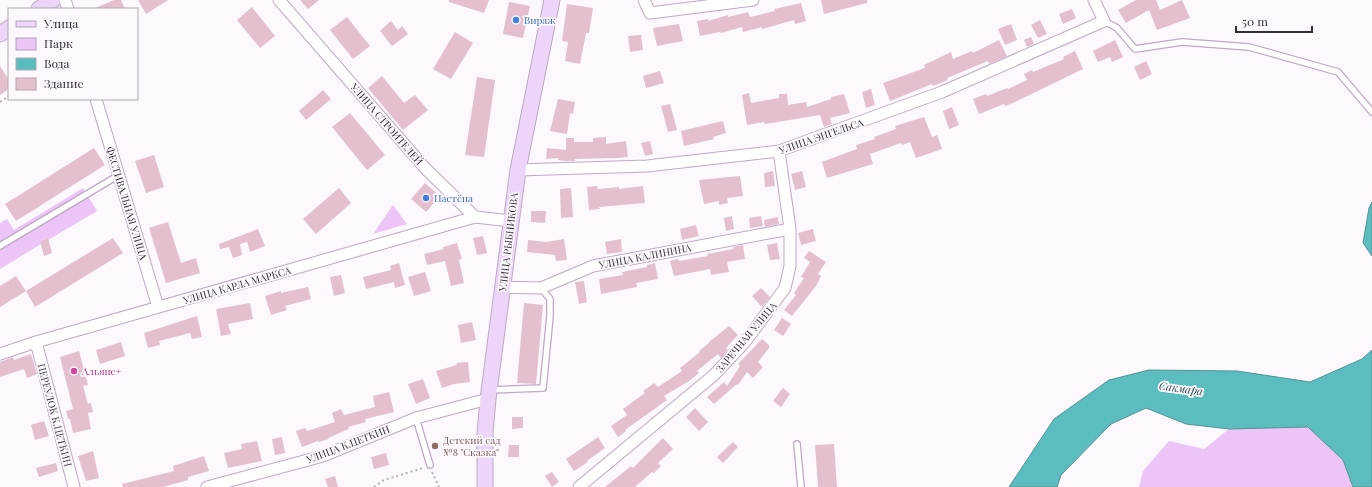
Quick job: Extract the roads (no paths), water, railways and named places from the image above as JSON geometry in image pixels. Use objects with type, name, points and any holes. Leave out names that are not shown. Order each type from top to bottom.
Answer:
[{"type":"street","points":[[41,8],[53,0]]},
{"type":"street","name":"УЛИЦА СТРОИТЕЛЕЙ","points":[[279,0],[424,168],[475,217]]},
{"type":"street","name":"УЛИЦА РЫБНИКОВА","points":[[485,487],[484,433],[518,170],[552,0]]},
{"type":"street","points":[[644,0],[650,13],[753,0]]},
{"type":"street","points":[[1094,0],[1104,20]]},
{"type":"street","name":"УЛИЦА ЭНГЕЛЬСА","points":[[518,170],[647,166],[779,151],[942,92],[1104,20]]},
{"type":"street","name":"ФЕСТИВАЛЬНАЯ УЛИЦА","points":[[96,100],[158,307]]},
{"type":"street","name":"ЗАРЕЧНАЯ УЛИЦА","points":[[580,487],[714,375],[745,342],[785,288],[790,266],[790,229],[779,151]]},
{"type":"street","points":[[475,217],[511,221]]},
{"type":"street","name":"УЛИЦА КАРЛА МАРКСА","points":[[0,354],[36,342],[475,217]]},
{"type":"street","name":"УЛИЦА КАЛИНИНА","points":[[502,287],[541,288],[593,266],[790,229]]},
{"type":"street","name":"ПЕРЕУЛОК К.ЦЕТКИН","points":[[36,342],[74,487]]},
{"type":"street","name":"УЛИЦА К.ЦЕТКИН","points":[[207,487],[323,456],[416,418],[489,395]]},
{"type":"lane","points":[[1104,20],[1117,28],[1136,49],[1182,42],[1249,47],[1338,72],[1372,112]]},
{"type":"lane","points":[[0,246],[119,175]]},
{"type":"lane","points":[[489,395],[543,388],[550,316],[550,299],[541,288]]},
{"type":"lane","points":[[416,418],[430,465]]},
{"type":"lane","points":[[797,444],[801,487]]},
{"type":"water","points":[[1372,202],[1372,256],[1363,243],[1369,208]]},
{"type":"water","name":"Сакмара","points":[[1372,350],[1372,487],[1353,487],[1343,460],[1308,427],[1229,429],[1186,424],[1146,408],[1111,424],[1061,475],[1057,487],[1009,487],[1054,419],[1109,380],[1149,370],[1237,371],[1310,382],[1362,359]]},
{"type":"place","name":"Вираж","points":[[516,20]]},
{"type":"place","name":"Настёна","points":[[426,198]]},
{"type":"place","name":"Альянс+","points":[[74,371]]},
{"type":"place","name":"Детский сад №8 \"Сказка\"","points":[[435,446]]}]
